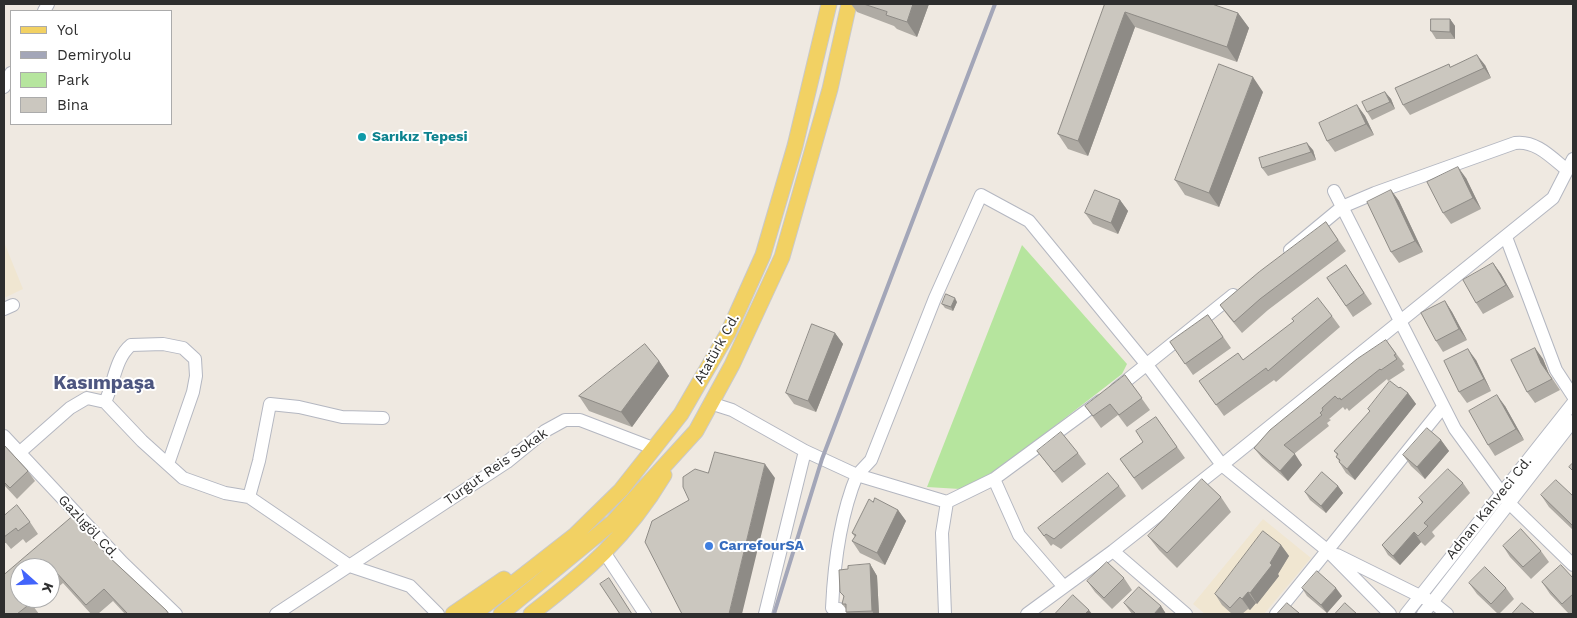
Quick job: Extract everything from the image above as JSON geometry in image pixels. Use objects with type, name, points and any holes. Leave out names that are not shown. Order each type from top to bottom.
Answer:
[{"type":"main road","name":"Atatürk Cd.","points":[[474,614],[574,536],[621,490],[681,414],[728,333],[763,255],[795,146],[829,4]]},
{"type":"main road","name":"Atatürk Cd.","points":[[502,614],[613,522],[696,430],[732,364],[782,257],[830,89],[849,4]]},
{"type":"main road","points":[[531,614],[575,581],[622,536],[646,505],[680,447]]},
{"type":"main road","points":[[453,614],[545,551],[653,448]]},
{"type":"street","points":[[4,87],[10,75]]},
{"type":"street","points":[[1282,256],[1342,207],[1375,193],[1514,143],[1527,142],[1537,146],[1567,170]]},
{"type":"street","points":[[1027,614],[1113,551],[1222,466],[1553,198],[1573,159]]},
{"type":"street","points":[[1334,191],[1455,429],[1505,498],[1573,565]]},
{"type":"street","points":[[844,610],[832,608],[833,588],[848,498],[856,475],[871,460],[935,298],[981,194],[1029,221],[1147,365],[1222,466],[1328,550],[1390,614]]},
{"type":"street","points":[[1506,237],[1556,370],[1573,396]]},
{"type":"street","points":[[710,403],[732,410],[805,451],[856,475],[947,502],[994,479],[1058,434],[1245,286]]},
{"type":"street","points":[[105,402],[112,387],[119,361],[131,345],[163,344],[189,351],[196,359],[196,376],[193,392],[168,464]]},
{"type":"street","points":[[19,452],[70,408],[87,398],[105,402],[183,478],[226,493],[249,497],[350,566],[410,586],[438,614]]},
{"type":"street","name":"Adnan Kahveci Cd.","points":[[1423,614],[1573,403]]},
{"type":"street","points":[[249,497],[263,445],[270,404],[299,407],[342,417],[383,418]]},
{"type":"street","points":[[1276,614],[1443,407]]},
{"type":"street","name":"Turgut Reis Sokak","points":[[276,614],[507,462],[545,431],[565,420],[580,420],[653,448]]},
{"type":"street","name":"Adnan Kahveci Cd.","points":[[1406,614],[1419,596],[1573,422]]},
{"type":"street","name":"Gazlıgöl Cd.","points":[[4,436],[75,519],[176,614]]},
{"type":"street","points":[[765,614],[805,451]]},
{"type":"street","points":[[994,479],[1019,534],[1064,587]]},
{"type":"street","points":[[945,614],[942,533],[947,502]]},
{"type":"street","points":[[1328,550],[1432,602],[1447,614]]},
{"type":"street","points":[[1113,551],[1186,614]]},
{"type":"street","points":[[604,552],[645,614]]},
{"type":"shaded area","points":[[4,242],[23,289],[4,298]]},
{"type":"shaded area","points":[[1263,519],[1311,558],[1264,614],[1205,614],[1193,604]]},
{"type":"green space","points":[[1022,245],[1127,364],[1122,374],[990,476],[960,489],[927,487]]},
{"type":"building","points":[[864,4],[913,4],[907,22],[886,15],[887,12]]},
{"type":"building","points":[[1105,4],[1212,4],[1238,13],[1227,47],[1125,12],[1078,141],[1058,134]]},
{"type":"building","points":[[1431,19],[1450,19],[1450,32],[1431,31]]},
{"type":"building","points":[[1477,55],[1484,68],[1403,105],[1395,88],[1449,64],[1450,67]]},
{"type":"building","points":[[1219,64],[1253,77],[1209,193],[1175,180]]},
{"type":"building","points":[[1385,92],[1390,102],[1367,112],[1362,102]]},
{"type":"building","points":[[1357,105],[1366,124],[1327,141],[1319,123]]},
{"type":"building","points":[[1307,143],[1311,152],[1262,168],[1259,158]]},
{"type":"building","points":[[1458,167],[1473,198],[1443,213],[1427,182]]},
{"type":"building","points":[[1095,190],[1120,200],[1111,223],[1085,213]]},
{"type":"building","points":[[1391,190],[1415,241],[1391,252],[1367,202]]},
{"type":"building","points":[[1326,222],[1338,240],[1260,299],[1234,322],[1220,305],[1259,272]]},
{"type":"building","points":[[1493,263],[1506,285],[1476,303],[1463,280]]},
{"type":"building","points":[[1346,265],[1364,293],[1346,306],[1327,278]]},
{"type":"building","points":[[946,294],[955,298],[951,307],[942,304]]},
{"type":"building","points":[[1318,298],[1332,316],[1268,371],[1266,368],[1216,405],[1199,381],[1238,353],[1243,360],[1294,321],[1292,319]]},
{"type":"building","points":[[1445,301],[1459,329],[1436,341],[1421,313]]},
{"type":"building","points":[[1208,315],[1223,337],[1185,364],[1170,342]]},
{"type":"building","points":[[812,324],[835,333],[808,401],[786,393]]},
{"type":"building","points":[[1386,340],[1396,354],[1394,355],[1397,359],[1380,369],[1341,400],[1335,396],[1322,408],[1323,410],[1320,413],[1322,415],[1284,445],[1295,454],[1280,471],[1254,448],[1270,430],[1357,359]]},
{"type":"building","points":[[645,344],[659,361],[621,412],[579,396]]},
{"type":"building","points":[[1535,348],[1541,363],[1552,379],[1527,392],[1511,360]]},
{"type":"building","points":[[1468,349],[1484,379],[1459,392],[1444,361]]},
{"type":"building","points":[[1125,375],[1142,398],[1119,415],[1110,404],[1093,416],[1085,406]]},
{"type":"building","points":[[1390,381],[1408,393],[1347,469],[1339,462],[1340,460],[1336,457],[1338,454],[1334,451],[1370,411],[1368,409]]},
{"type":"building","points":[[1497,395],[1516,429],[1488,445],[1469,411]]},
{"type":"building","points":[[1156,417],[1177,447],[1134,478],[1120,459],[1143,442],[1136,431]]},
{"type":"building","points":[[1427,428],[1441,440],[1417,467],[1403,455]]},
{"type":"building","points":[[1061,432],[1078,453],[1054,472],[1037,451]]},
{"type":"building","points":[[4,445],[28,471],[10,488],[4,482]]},
{"type":"building","name":"CarrefourSA","points":[[715,452],[765,464],[729,614],[682,614],[645,542],[652,521],[689,500],[683,487],[683,477],[695,469],[708,473]]},
{"type":"building","points":[[1573,463],[1573,471],[1569,467]]},
{"type":"building","points":[[1448,469],[1463,483],[1424,523],[1428,526],[1418,536],[1414,532],[1393,556],[1382,545],[1423,502],[1419,498]]},
{"type":"building","points":[[1322,472],[1338,486],[1321,506],[1305,492]]},
{"type":"building","points":[[1108,473],[1119,486],[1054,539],[1046,534],[1044,536],[1038,528]]},
{"type":"building","points":[[1202,479],[1221,497],[1167,553],[1148,536]]},
{"type":"building","points":[[1556,480],[1573,496],[1573,526],[1541,495]]},
{"type":"building","points":[[875,498],[898,510],[877,553],[852,541],[856,535],[852,533],[869,499],[873,502]]},
{"type":"building","points":[[17,505],[30,522],[18,531],[16,528],[4,537],[4,516]]},
{"type":"building","points":[[72,517],[108,556],[169,614],[128,614],[104,589],[86,605],[60,576],[60,558],[24,558]]},
{"type":"building","points":[[1521,529],[1541,551],[1523,567],[1503,546]]},
{"type":"building","points":[[1263,531],[1281,545],[1270,563],[1272,565],[1250,593],[1248,592],[1242,599],[1240,597],[1230,608],[1215,594]]},
{"type":"building","points":[[1107,562],[1124,578],[1104,598],[1087,581]]},
{"type":"building","points":[[870,564],[872,611],[846,612],[846,604],[842,604],[844,596],[840,592],[839,570],[848,569],[848,566]]},
{"type":"building","points":[[1561,565],[1573,578],[1573,594],[1562,604],[1542,582]]},
{"type":"building","points":[[1485,567],[1506,588],[1491,604],[1469,583]]},
{"type":"building","points":[[10,570],[10,608],[25,608],[17,614],[4,614],[4,575]]},
{"type":"building","points":[[1317,571],[1336,588],[1321,605],[1302,588]]},
{"type":"building","points":[[609,578],[632,614],[620,614],[600,584]]},
{"type":"building","points":[[1139,587],[1161,606],[1154,614],[1136,614],[1124,603]]},
{"type":"building","points":[[1073,595],[1089,610],[1085,614],[1055,614]]},
{"type":"building","points":[[1287,603],[1299,613],[1277,614]]},
{"type":"building","points":[[1345,603],[1357,614],[1335,614]]},
{"type":"building","points":[[1522,603],[1535,614],[1512,614]]},
{"type":"railway","points":[[774,614],[822,459],[995,4]]},
{"type":"place","name":"Sarıkız Tepesi","points":[[362,137]]},
{"type":"place","name":"CarrefourSA","points":[[709,546]]},
{"type":"district","name":"Kasımpaşa","points":[[104,383]]}]
